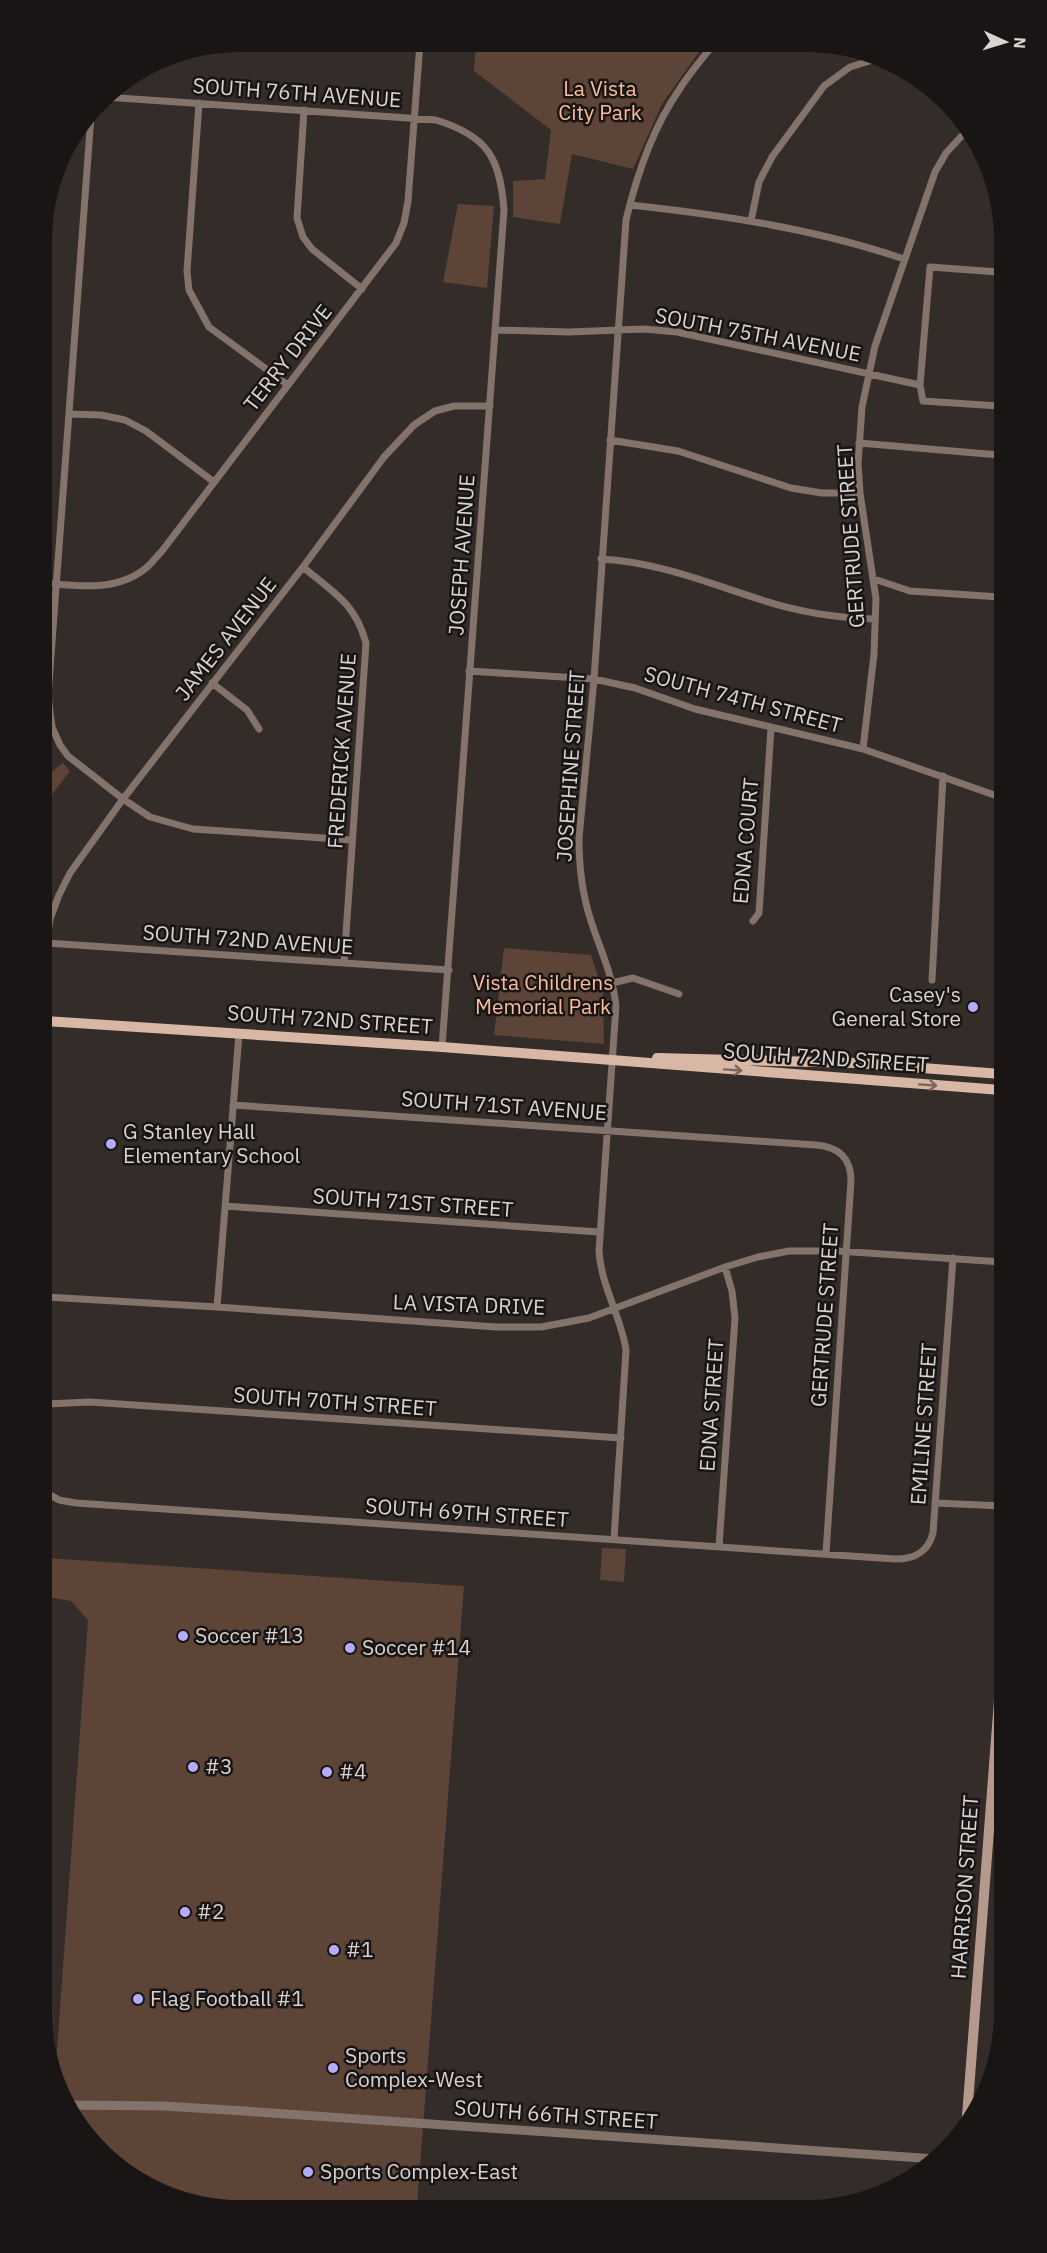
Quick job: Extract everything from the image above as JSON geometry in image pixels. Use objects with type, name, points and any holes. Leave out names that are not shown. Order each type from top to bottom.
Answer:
[{"type":"main road","name":"SOUTH 72ND STREET","points":[[53,1022],[442,1047],[994,1089]]},
{"type":"main road","name":"SOUTH 72ND STREET","points":[[612,1060],[638,1057],[857,1063],[994,1073]]},
{"type":"main road","name":"HARRISON STREET","points":[[968,2108],[994,1765]]},
{"type":"street","name":"TERRY DRIVE","points":[[53,584],[105,586],[123,581],[145,569],[363,289],[396,243],[404,223],[419,53]]},
{"type":"street","name":"JOSEPHINE STREET","points":[[614,1539],[626,1358],[625,1341],[600,1268],[599,1232],[616,1006],[612,983],[583,892],[579,862],[581,815],[594,679],[626,220],[643,159],[657,127],[679,90],[706,53]]},
{"type":"street","points":[[751,221],[759,182],[772,157],[824,86],[850,67],[867,62]]},
{"type":"street","name":"SOUTH 76TH AVENUE","points":[[118,98],[414,118]]},
{"type":"street","points":[[199,103],[187,271],[189,290],[209,327],[288,386]]},
{"type":"street","points":[[304,110],[297,218],[303,237],[312,249],[363,289]]},
{"type":"street","name":"JOSEPH AVENUE","points":[[414,118],[436,120],[457,126],[488,152],[496,165],[501,181],[504,210],[442,1047]]},
{"type":"street","points":[[53,634],[90,127]]},
{"type":"street","name":"GERTRUDE STREET","points":[[863,749],[874,654],[875,619],[874,579],[860,493],[858,464],[862,407],[875,346],[934,172],[946,153],[962,135]]},
{"type":"street","points":[[630,205],[708,213],[802,231],[877,250],[904,260]]},
{"type":"street","points":[[994,272],[930,267],[920,385],[923,401],[994,406]]},
{"type":"street","name":"SOUTH 75TH AVENUE","points":[[496,330],[568,332],[620,329],[677,332],[920,385]]},
{"type":"street","name":"JAMES AVENUE","points":[[53,912],[70,873],[123,799],[303,567],[384,457],[414,424],[435,411],[454,406],[490,406]]},
{"type":"street","points":[[69,414],[101,415],[125,420],[146,431],[214,482]]},
{"type":"street","points":[[610,440],[678,451],[791,488],[822,493],[860,493]]},
{"type":"street","points":[[859,443],[994,455]]},
{"type":"street","points":[[601,560],[624,561],[665,568],[763,600],[810,612],[845,618],[875,619]]},
{"type":"street","name":"FREDERICK AVENUE","points":[[303,567],[352,610],[360,623],[366,643],[344,963]]},
{"type":"street","points":[[874,579],[910,591],[994,597]]},
{"type":"street","name":"SOUTH 74TH STREET","points":[[470,671],[594,679],[635,688],[695,709],[863,749],[994,795]]},
{"type":"street","points":[[212,683],[247,710],[258,729]]},
{"type":"street","name":"EDNA COURT","points":[[753,921],[759,913],[771,728]]},
{"type":"street","points":[[53,729],[57,740],[68,756],[150,818],[193,829],[352,840]]},
{"type":"street","points":[[933,980],[943,776]]},
{"type":"street","name":"SOUTH 72ND AVENUE","points":[[53,943],[449,970]]},
{"type":"street","points":[[612,983],[633,978],[679,994]]},
{"type":"street","points":[[217,1307],[239,1034]]},
{"type":"street","name":"SOUTH 71ST AVENUE","points":[[233,1105],[772,1142]]},
{"type":"street","name":"GERTRUDE STREET","points":[[772,1142],[827,1146],[836,1149],[844,1155],[851,1175],[826,1554]]},
{"type":"street","name":"SOUTH 71ST STREET","points":[[225,1206],[599,1232]]},
{"type":"street","name":"LA VISTA DRIVE","points":[[53,1297],[511,1328],[567,1323],[615,1310],[724,1267],[781,1252],[846,1251],[994,1261]]},
{"type":"street","name":"EMILINE STREET","points":[[887,1558],[912,1557],[924,1551],[933,1533],[953,1258]]},
{"type":"street","name":"EDNA STREET","points":[[720,1546],[735,1318],[732,1291],[724,1267]]},
{"type":"street","name":"SOUTH 70TH STREET","points":[[53,1404],[90,1402],[621,1437]]},
{"type":"street","name":"SOUTH 69TH STREET","points":[[53,1496],[59,1500],[76,1503],[887,1558]]},
{"type":"street","points":[[935,1503],[994,1506]]},
{"type":"street","name":"SOUTH 66TH STREET","points":[[78,2105],[218,2109],[925,2158]]},
{"type":"green space","name":"La Vista City Park","points":[[475,53],[698,53],[662,104],[633,169],[572,154],[560,224],[513,217],[513,181],[545,179],[551,130],[474,71]]},
{"type":"green space","points":[[458,204],[494,206],[487,288],[443,282]]},
{"type":"green space","points":[[63,763],[70,771],[53,793],[53,770]]},
{"type":"green space","name":"Vista Childrens Memorial Park","points":[[504,948],[591,955],[603,992],[604,1044],[494,1035]]},
{"type":"green space","points":[[602,1548],[626,1549],[624,1582],[600,1580]]},
{"type":"green space","points":[[53,1558],[464,1586],[417,2200],[241,2200],[216,2199],[180,2191],[136,2169],[117,2154],[91,2127],[78,2106],[67,2084],[57,2051],[88,1620],[71,1601],[53,1598]]},
{"type":"place","name":"Casey's General Store","points":[[973,1007]]},
{"type":"place","name":"G Stanley Hall Elementary School","points":[[111,1144]]},
{"type":"place","name":"Soccer #13","points":[[183,1636]]},
{"type":"place","name":"Soccer #14","points":[[350,1648]]},
{"type":"place","name":"#3","points":[[193,1767]]},
{"type":"place","name":"#4","points":[[327,1772]]},
{"type":"place","name":"#2","points":[[185,1912]]},
{"type":"place","name":"#1","points":[[334,1950]]},
{"type":"place","name":"Flag Football #1","points":[[138,1999]]},
{"type":"place","name":"Sports Complex-West","points":[[333,2068]]},
{"type":"place","name":"Sports Complex-East","points":[[308,2172]]}]
